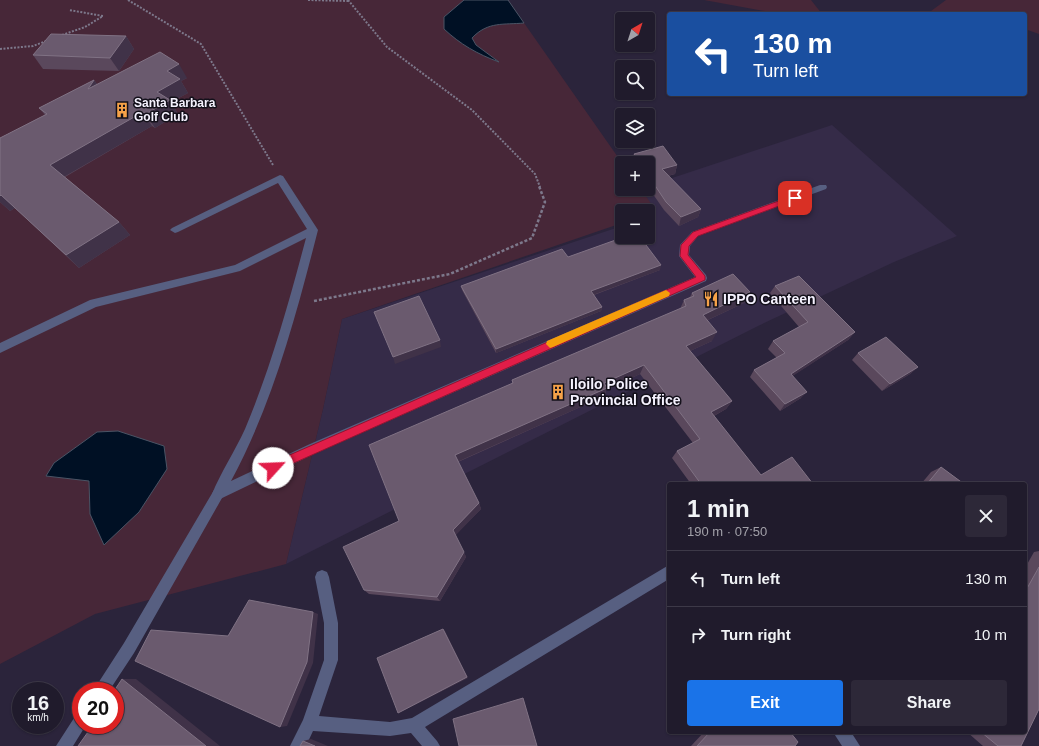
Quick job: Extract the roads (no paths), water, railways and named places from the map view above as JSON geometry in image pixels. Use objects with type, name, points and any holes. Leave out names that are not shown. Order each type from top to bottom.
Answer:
[{"type":"street","points":[[106,682],[129,648],[231,471],[263,396],[294,305],[313,230],[280,178],[175,230]]},
{"type":"street","points":[[218,494],[314,448],[702,278],[684,256],[685,245],[695,234],[823,187]]},
{"type":"street","points":[[0,348],[94,303],[237,268],[313,230]]},
{"type":"street","points":[[309,723],[390,728],[414,725],[667,573]]},
{"type":"street","points":[[298,746],[309,723],[331,660],[331,623],[322,577]]},
{"type":"street","points":[[414,725],[432,746]]},
{"type":"street","points":[[64,746],[72,734]]},
{"type":"water","points":[[464,0],[508,0],[524,23],[490,26],[472,38],[476,45],[499,62],[483,56],[469,48],[444,29],[444,17]]},
{"type":"water","points":[[118,431],[164,446],[167,469],[139,512],[104,545],[90,514],[89,481],[46,476],[54,463],[97,432]]},
{"type":"place","name":"Santa Barbara Golf Club","points":[[122,110]]},
{"type":"place","name":"IPPO Canteen","points":[[711,299]]},
{"type":"place","name":"Iloilo Police Provincial Office","points":[[558,392]]}]
